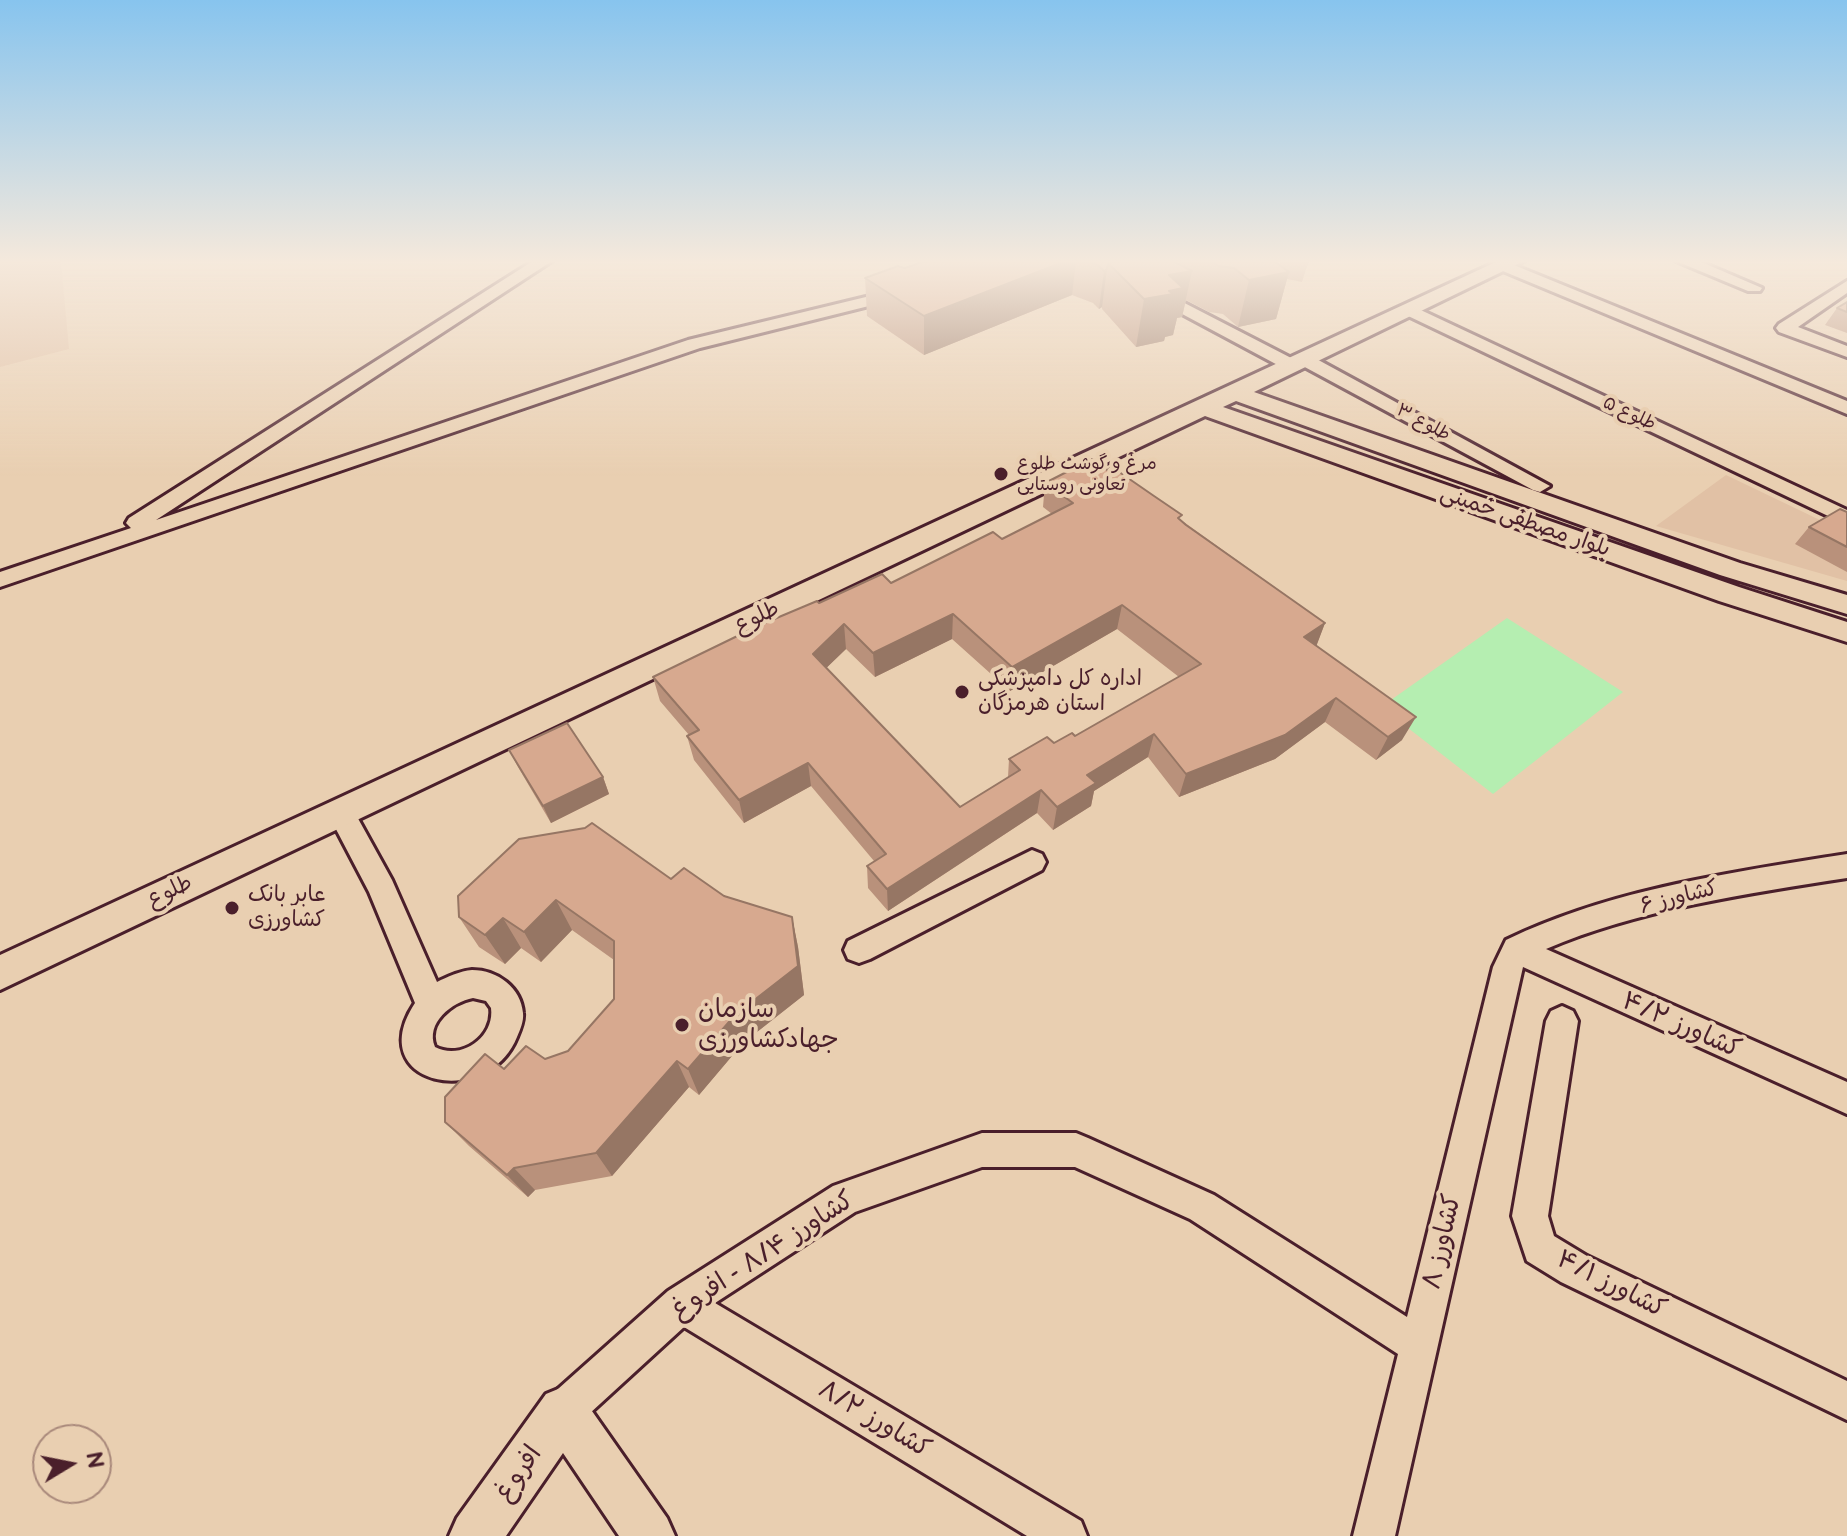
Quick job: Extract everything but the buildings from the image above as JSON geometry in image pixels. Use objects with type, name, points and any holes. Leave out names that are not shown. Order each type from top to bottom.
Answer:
[{"type":"street","points":[[101,546],[433,333]]},
{"type":"street","points":[[0,580],[694,344],[741,333]]},
{"type":"street","name":"طلوع ۳","points":[[1235,333],[1540,486]]},
{"type":"street","name":"طلوع","points":[[0,973],[1363,333]]},
{"type":"street","name":"طلوع ۵","points":[[1458,333],[1847,518]]},
{"type":"street","points":[[1670,333],[1847,408]]},
{"type":"street","points":[[1797,333],[1847,352]]},
{"type":"street","name":"بلوار مصطفی خمینی","points":[[1235,393],[1441,480],[1729,594],[1847,632]]},
{"type":"street","name":"بلوار مصطفی خمینی","points":[[1204,408],[1847,605]]},
{"type":"street","points":[[340,812],[382,889],[431,1004]]},
{"type":"street","points":[[859,950],[1032,862]]},
{"type":"street","name":"کشاورز ۶","points":[[1517,949],[1546,934],[1587,920],[1751,880],[1847,866]]},
{"type":"street","name":"کشاورز ۴/۲","points":[[1517,949],[1582,982],[1847,1098]]},
{"type":"street","name":"کشاورز ۸","points":[[1374,1536],[1508,967],[1517,949]]},
{"type":"street","name":"کشاورز ۴/۱","points":[[1562,1021],[1530,1216],[1540,1248],[1574,1269],[1847,1401]]},
{"type":"street","name":"کشاورز ۸/۴ - افروغ","points":[[563,1411],[681,1304],[845,1198],[982,1150],[1076,1150],[1202,1207],[1419,1346]]},
{"type":"street","name":"کشاورز ۸/۲","points":[[681,1304],[1066,1536]]},
{"type":"street","points":[[563,1411],[649,1536]]},
{"type":"street","name":"افروغ","points":[[475,1536],[563,1411]]},
{"type":"shaded area","points":[[0,333],[68,333],[69,349],[0,367]]},
{"type":"shaded area","points":[[1726,475],[1847,533],[1847,581],[1656,526]]},
{"type":"green space","points":[[1507,618],[1623,692],[1493,794],[1381,707]]},
{"type":"place","name":"مرغ و گوشت طلوع تعاونی روستایی","points":[[1001,474]]},
{"type":"place","name":"اداره کل دامپزشکی استان هرمزگان","points":[[962,692]]},
{"type":"place","name":"عابر بانک کشاورزی","points":[[232,908]]},
{"type":"place","name":"سازمان جهادکشاورزی","points":[[682,1025]]}]
